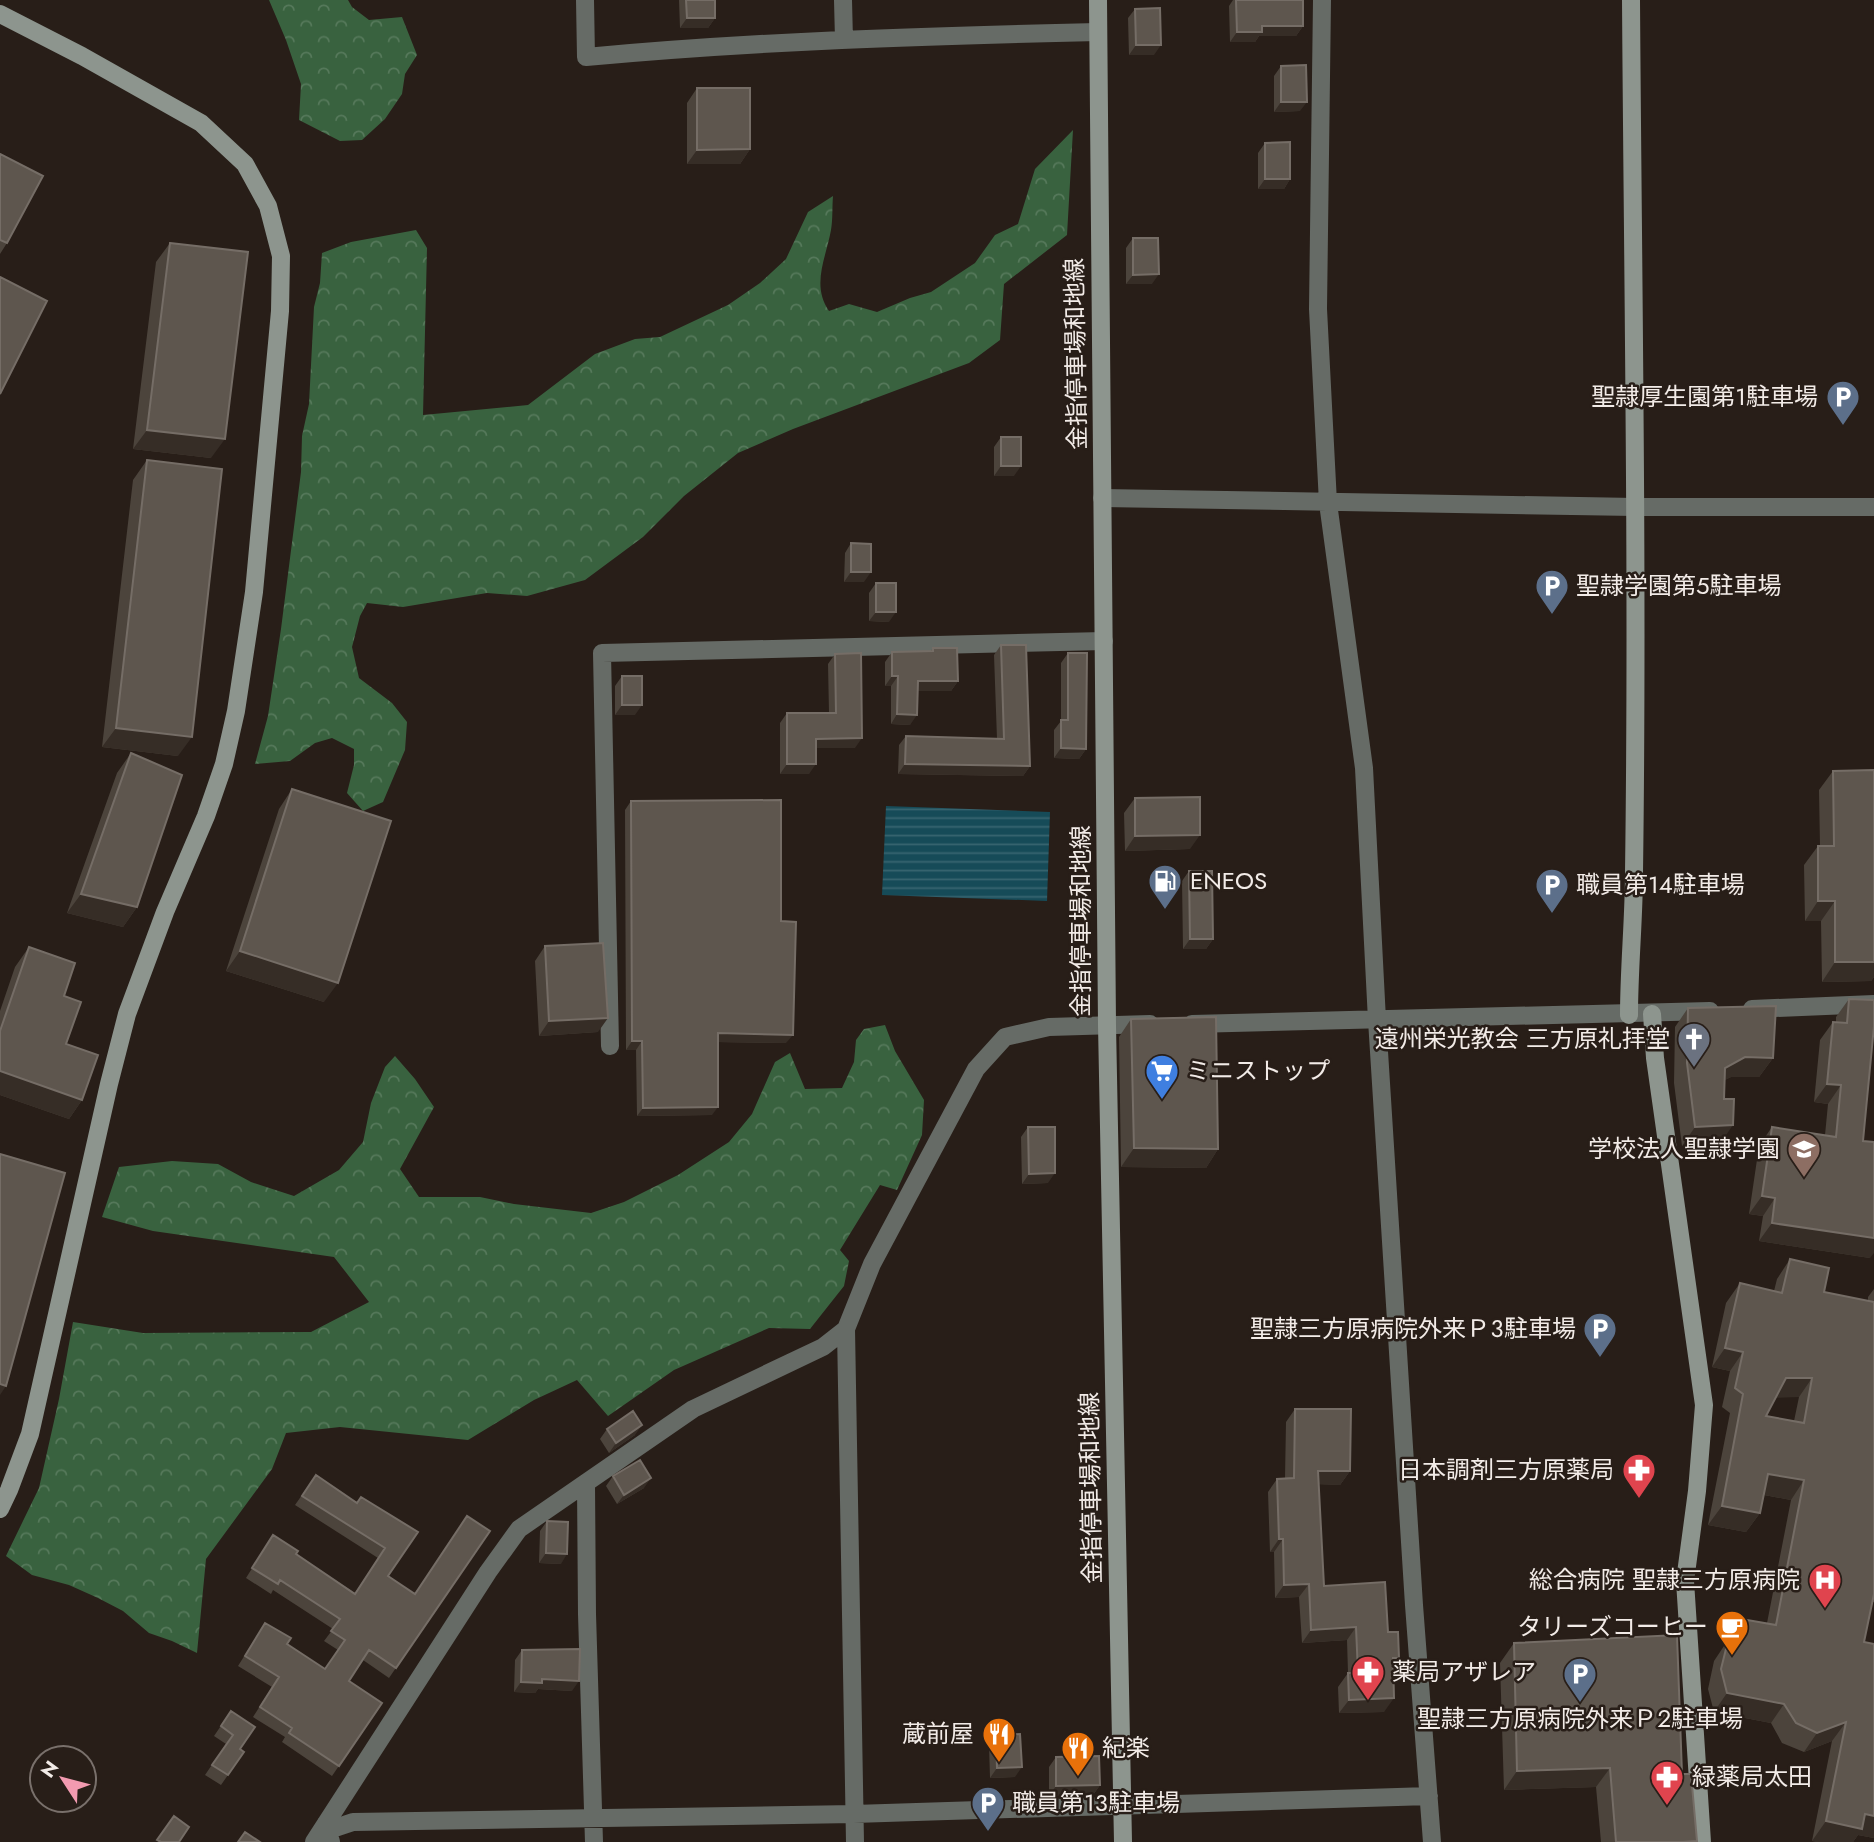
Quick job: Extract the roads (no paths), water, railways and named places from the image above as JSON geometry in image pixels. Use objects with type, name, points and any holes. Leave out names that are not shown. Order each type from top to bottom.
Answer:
[{"type":"street","points":[[584,0],[586,57],[667,49],[844,40],[1098,32]]},
{"type":"street","points":[[843,0],[844,40]]},
{"type":"street","name":"金指停車場和地線","points":[[1098,0],[1107,1025],[1124,1842]]},
{"type":"street","points":[[1322,0],[1318,309],[1328,503],[1364,768],[1414,1605],[1432,1842]]},
{"type":"street","points":[[1629,1015],[1634,875],[1635,508],[1631,0]]},
{"type":"street","points":[[0,14],[201,122],[245,164],[268,206],[281,256],[280,311],[254,592],[236,711],[224,764],[206,816],[165,912],[127,1014],[30,1433],[0,1509]]},
{"type":"street","points":[[1102,498],[1635,508],[1874,507]]},
{"type":"street","points":[[610,1046],[602,653],[1104,641]]},
{"type":"street","points":[[855,1842],[846,1329],[872,1264],[976,1069],[1005,1037],[1049,1027],[1629,1015],[1874,1004]]},
{"type":"street","points":[[1652,1014],[1655,1058],[1704,1405],[1697,1491],[1685,1581],[1702,1842]]},
{"type":"street","points":[[314,1842],[488,1572],[520,1529],[693,1409],[823,1347],[846,1329]]},
{"type":"street","points":[[586,1484],[594,1842]]},
{"type":"street","points":[[326,1823],[335,1828],[354,1822],[854,1814],[1429,1796]]},
{"type":"street","points":[[326,1823],[331,1842]]},
{"type":"water","points":[[886,806],[1050,812],[1047,901],[882,895]]},
{"type":"place","name":"聖隷厚生園第1駐車場","points":[[1843,427]]},
{"type":"place","name":"聖隷学園第5駐車場","points":[[1552,616]]},
{"type":"place","name":"ENEOS","points":[[1165,911]]},
{"type":"place","name":"職員第14駐車場","points":[[1552,915]]},
{"type":"place","name":"遠州栄光教会 三方原礼拝堂","points":[[1694,1069]]},
{"type":"place","name":"ミニストップ","points":[[1162,1101]]},
{"type":"place","name":"学校法人聖隷学園","points":[[1804,1179]]},
{"type":"place","name":"聖隷三方原病院外来Ｐ３駐車場","points":[[1600,1359]]},
{"type":"place","name":"日本調剤三方原薬局","points":[[1639,1500]]},
{"type":"place","name":"総合病院 聖隷三方原病院","points":[[1825,1610]]},
{"type":"place","name":"タリーズコーヒー","points":[[1732,1657]]},
{"type":"place","name":"薬局アザレア","points":[[1368,1702]]},
{"type":"place","name":"聖隷三方原病院外来Ｐ２駐車場","points":[[1580,1704]]},
{"type":"place","name":"蔵前屋","points":[[999,1764]]},
{"type":"place","name":"紀楽","points":[[1078,1778]]},
{"type":"place","name":"緑薬局太田","points":[[1667,1807]]},
{"type":"place","name":"職員第13駐車場","points":[[988,1833]]}]
